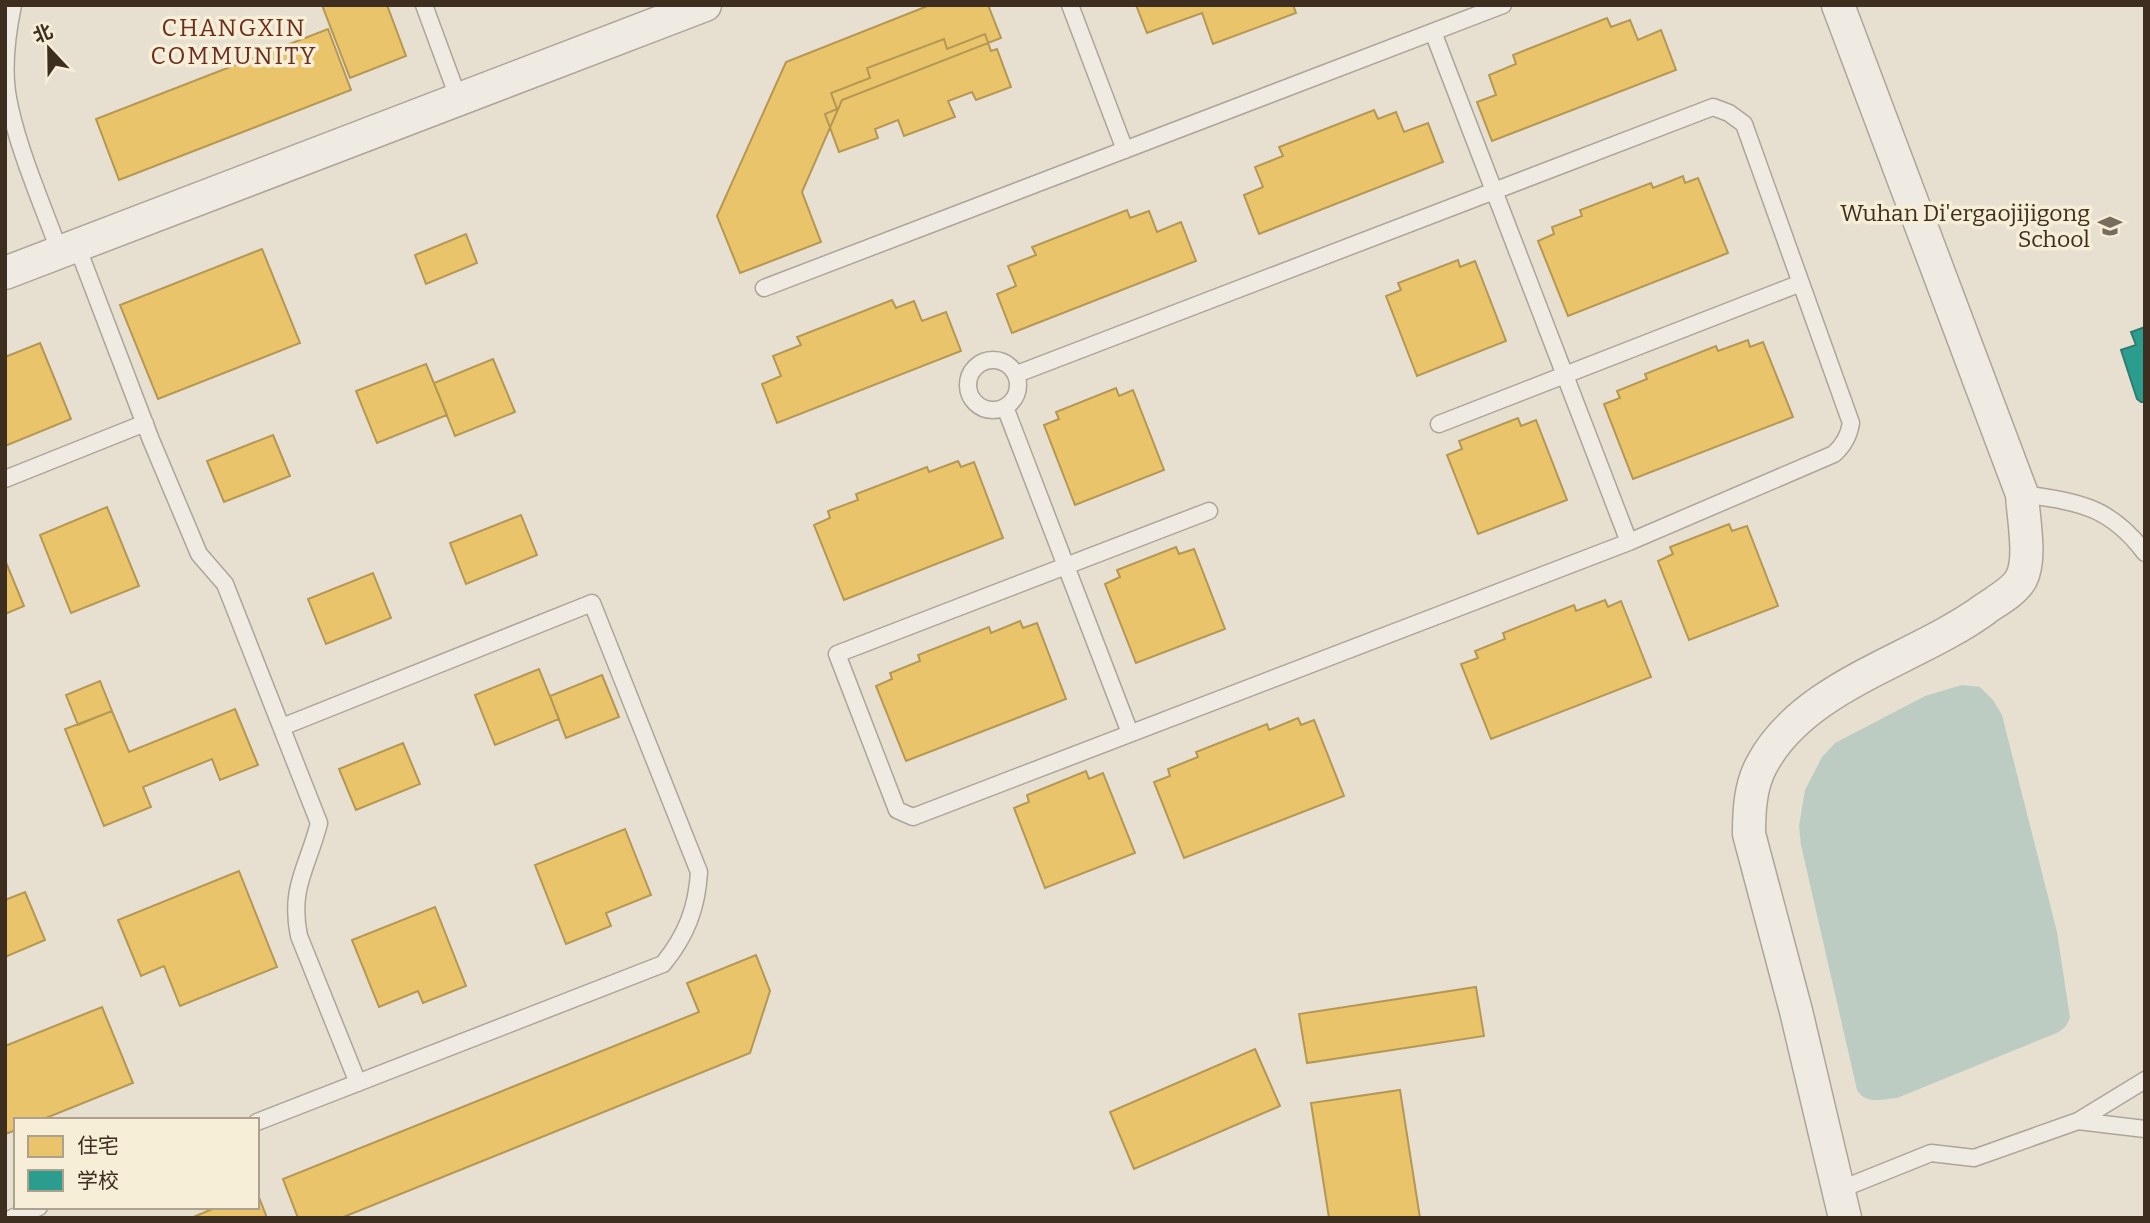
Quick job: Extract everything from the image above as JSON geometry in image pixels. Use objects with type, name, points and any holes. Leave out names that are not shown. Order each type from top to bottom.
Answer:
[{"type":"street","points":[[5,273],[705,5]]},
{"type":"street","points":[[1838,5],[2022,495],[2025,569],[2020,582],[1966,622],[1832,694],[1790,726],[1759,769],[1749,807],[1749,834],[1796,1011],[1842,1204]]},
{"type":"lane","points":[[13,5],[7,30],[5,60],[7,90],[19,139],[145,423],[199,554],[225,584],[319,823],[297,888],[296,920],[299,936],[358,1083]]},
{"type":"lane","points":[[424,5],[459,100]]},
{"type":"lane","points":[[1070,5],[1125,150]]},
{"type":"lane","points":[[764,288],[1503,5]]},
{"type":"lane","points":[[1433,32],[1629,542]]},
{"type":"lane","points":[[1017,374],[1713,107],[1729,113],[1744,124],[1851,423],[1846,440],[1834,454],[1629,542],[913,817],[897,810],[837,654],[1209,511]]},
{"type":"lane","points":[[1439,424],[1801,283]]},
{"type":"lane","points":[[990,359],[1003,362],[1011,366],[1017,374],[1017,394],[1011,404],[1005,407],[989,411],[979,407],[971,397],[968,387],[970,374],[978,364],[990,359]]},
{"type":"lane","points":[[1005,407],[1130,733]]},
{"type":"lane","points":[[5,479],[145,423]]},
{"type":"lane","points":[[2022,495],[2066,500],[2100,511],[2132,535],[2145,552]]},
{"type":"lane","points":[[259,1121],[663,964],[677,947],[687,927],[696,900],[699,872],[592,603],[282,727]]},
{"type":"lane","points":[[1842,1204],[1931,1153],[1974,1158],[2078,1121],[2145,1080]]},
{"type":"lane","points":[[2078,1121],[2145,1129]]},
{"type":"lane","points":[[12,1218],[34,1209]]},
{"type":"shaded area","points":[[1962,685],[1980,687],[1993,700],[2002,715],[2057,932],[2070,1018],[2059,1032],[1897,1098],[1865,1098],[1857,1090],[1801,845],[1799,826],[1805,790],[1822,757],[1835,743],[1925,696]]},
{"type":"building: 住宅","points":[[322,5],[387,5],[406,56],[350,78]]},
{"type":"building: 住宅","points":[[930,5],[988,5],[1001,38],[842,100],[802,192],[821,242],[740,273],[717,216],[786,62]]},
{"type":"building: 住宅","points":[[1136,5],[1293,5],[1296,13],[1213,44],[1202,13],[1147,33]]},
{"type":"building: 住宅","points":[[1607,18],[1611,27],[1630,20],[1638,40],[1661,30],[1676,70],[1492,141],[1477,102],[1496,95],[1489,75],[1516,64],[1513,55]]},
{"type":"building: 住宅","points":[[328,29],[351,90],[119,180],[96,119]]},
{"type":"building: 住宅","points":[[985,34],[991,51],[997,49],[1011,87],[976,100],[972,92],[948,101],[955,117],[904,136],[898,120],[875,129],[878,138],[839,152],[825,114],[837,109],[831,93],[870,78],[867,68],[944,39],[947,49]]},
{"type":"building: 住宅","points":[[1374,110],[1378,119],[1396,112],[1404,132],[1428,123],[1443,162],[1259,234],[1244,195],[1263,187],[1255,167],[1283,156],[1279,147]]},
{"type":"building: 住宅","points":[[1683,176],[1685,183],[1698,178],[1728,253],[1568,316],[1538,241],[1554,234],[1552,227],[1582,216],[1580,210],[1651,183],[1653,188]]},
{"type":"building: 住宅","points":[[1127,210],[1130,218],[1149,211],[1157,232],[1181,222],[1196,261],[1012,333],[997,294],[1016,286],[1008,266],[1036,255],[1032,247]]},
{"type":"building: 住宅","points":[[466,234],[477,263],[426,284],[415,255]]},
{"type":"building: 住宅","points":[[262,249],[300,343],[158,399],[120,305]]},
{"type":"building: 住宅","points":[[1458,260],[1460,267],[1475,261],[1506,341],[1417,376],[1386,296],[1401,290],[1398,283]]},
{"type":"building: 住宅","points":[[892,300],[896,308],[914,301],[922,321],[946,312],[961,351],[777,423],[762,384],[781,376],[773,356],[801,345],[797,337]]},
{"type":"building: 住宅","points":[[1748,340],[1750,347],[1763,342],[1793,417],[1633,479],[1604,404],[1620,398],[1617,391],[1647,379],[1645,374],[1716,346],[1718,351]]},
{"type":"building: 住宅","points":[[40,343],[71,419],[5,446],[5,357]]},
{"type":"building: 住宅","points":[[493,359],[515,412],[455,436],[434,383]]},
{"type":"building: 住宅","points":[[426,364],[447,415],[377,443],[356,391]]},
{"type":"building: 住宅","points":[[1116,388],[1119,396],[1133,390],[1164,470],[1075,505],[1044,425],[1059,419],[1056,412]]},
{"type":"building: 住宅","points":[[1518,418],[1521,426],[1536,420],[1567,500],[1478,534],[1447,455],[1462,449],[1459,441]]},
{"type":"building: 住宅","points":[[273,435],[290,476],[224,502],[207,461]]},
{"type":"building: 住宅","points":[[958,461],[961,467],[974,462],[1003,538],[844,600],[814,525],[830,518],[828,511],[858,500],[856,494],[927,467],[929,472]]},
{"type":"building: 住宅","points":[[107,507],[139,586],[71,613],[40,535]]},
{"type":"building: 住宅","points":[[521,515],[537,555],[466,584],[450,543]]},
{"type":"building: 住宅","points":[[1729,524],[1732,531],[1747,526],[1778,606],[1689,640],[1658,561],[1673,554],[1670,547]]},
{"type":"building: 住宅","points":[[1176,547],[1179,554],[1194,549],[1225,629],[1136,663],[1105,584],[1120,577],[1117,570]]},
{"type":"building: 住宅","points":[[5,560],[24,606],[5,614]]},
{"type":"building: 住宅","points":[[373,573],[391,618],[326,644],[308,599]]},
{"type":"building: 住宅","points":[[1605,600],[1608,607],[1621,601],[1651,677],[1491,739],[1461,664],[1478,658],[1475,651],[1505,639],[1503,633],[1574,605],[1576,611]]},
{"type":"building: 住宅","points":[[1020,621],[1023,628],[1037,623],[1066,699],[906,761],[876,686],[892,679],[890,673],[920,661],[918,655],[989,627],[991,633]]},
{"type":"building: 住宅","points":[[539,669],[559,719],[495,745],[475,695]]},
{"type":"building: 住宅","points":[[602,675],[619,717],[566,738],[550,696]]},
{"type":"building: 住宅","points":[[100,681],[112,711],[78,725],[66,695]]},
{"type":"building: 住宅","points":[[235,709],[258,765],[220,780],[212,759],[143,787],[151,807],[104,826],[65,729],[112,711],[129,752]]},
{"type":"building: 住宅","points":[[1298,718],[1301,725],[1314,720],[1344,796],[1184,858],[1154,782],[1170,776],[1168,769],[1198,757],[1196,752],[1267,724],[1269,730]]},
{"type":"building: 住宅","points":[[403,743],[420,784],[356,810],[339,769]]},
{"type":"building: 住宅","points":[[1086,771],[1089,779],[1103,773],[1135,853],[1045,888],[1014,808],[1029,802],[1027,795]]},
{"type":"building: 住宅","points":[[625,829],[651,895],[606,913],[611,926],[566,944],[535,865]]},
{"type":"building: 住宅","points":[[239,871],[277,967],[180,1006],[164,966],[141,976],[118,920]]},
{"type":"building: 住宅","points":[[25,892],[45,940],[5,957],[5,900]]},
{"type":"building: 住宅","points":[[435,907],[466,986],[423,1003],[418,991],[379,1007],[352,940]]},
{"type":"building: 住宅","points":[[756,955],[770,991],[750,1053],[341,1218],[298,1218],[283,1179],[699,1012],[687,983]]},
{"type":"building: 住宅","points":[[1476,987],[1484,1036],[1307,1063],[1299,1014]]},
{"type":"building: 住宅","points":[[102,1007],[133,1083],[46,1118],[14,1118],[14,1131],[5,1134],[5,1046]]},
{"type":"building: 住宅","points":[[1255,1049],[1280,1106],[1134,1169],[1110,1112]]},
{"type":"building: 住宅","points":[[1400,1090],[1420,1218],[1329,1218],[1311,1103]]},
{"type":"building: 住宅","points":[[259,1197],[267,1218],[191,1218],[212,1209],[259,1209]]},
{"type":"building: 学校","points":[[2145,327],[2145,402],[2141,402],[2137,399],[2121,350],[2136,345],[2131,332]]},
{"type":"place","name":"Wuhan Di'ergaojijigong School","points":[[2110,226]]},
{"type":"district","name":"CHANGXIN COMMUNITY","points":[[234,42]]}]
